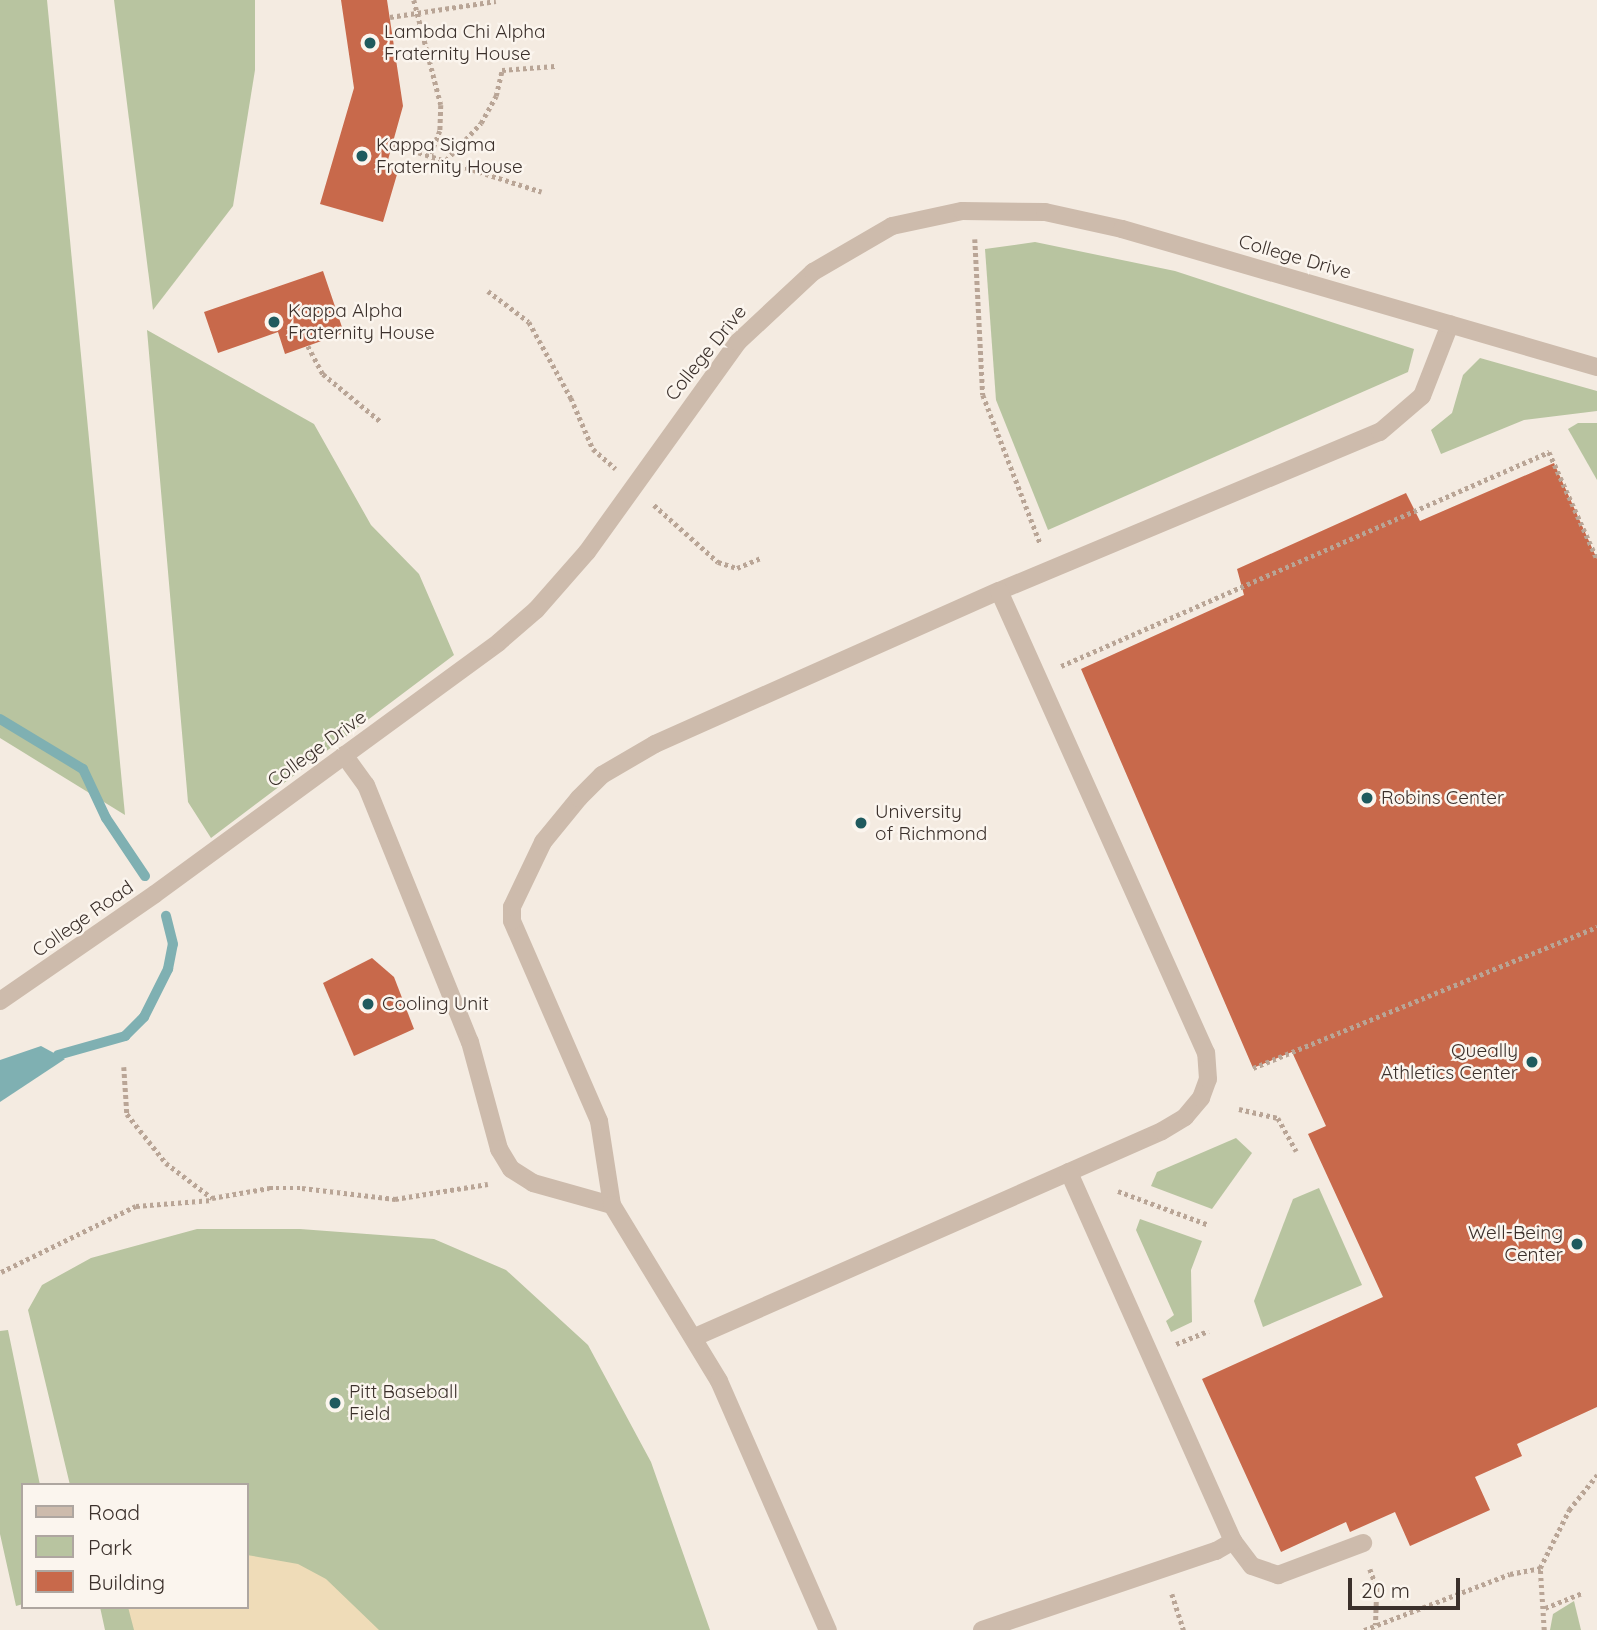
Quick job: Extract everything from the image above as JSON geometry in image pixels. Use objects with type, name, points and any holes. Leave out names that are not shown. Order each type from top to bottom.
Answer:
[{"type":"street","name":"College Drive","points":[[155,894],[536,610],[587,552],[738,342],[813,272],[892,226],[981,209],[1045,212],[1122,229],[1597,368]]},
{"type":"street","points":[[828,1630],[695,1337],[612,1205],[599,1121],[512,920],[512,908],[543,842],[594,783],[624,759],[999,591],[1380,432],[1422,396],[1450,324]]},
{"type":"street","points":[[695,1337],[1069,1172],[1185,1116],[1202,1098],[1208,1079],[1206,1053],[999,591]]},
{"type":"street","points":[[344,755],[366,785],[470,1042],[499,1149],[511,1169],[523,1177],[612,1205]]},
{"type":"street","name":"College Road","points":[[0,1001],[155,894]]},
{"type":"street","points":[[1069,1172],[1233,1541],[1252,1566],[1278,1575],[1363,1543]]},
{"type":"street","points":[[982,1630],[1216,1551],[1233,1541]]},
{"type":"path","points":[[414,0],[441,105],[440,131],[430,155]]},
{"type":"path","points":[[390,17],[496,1]]},
{"type":"path","points":[[446,160],[481,123],[496,96],[502,70],[555,66]]},
{"type":"path","points":[[393,144],[542,192]]},
{"type":"path","points":[[982,237],[974,239],[973,250],[983,395],[1040,543]]},
{"type":"path","points":[[488,291],[529,322],[571,398],[593,449],[619,472]]},
{"type":"path","points":[[308,346],[323,374],[380,421]]},
{"type":"path","points":[[1058,668],[1549,452],[1597,559]]},
{"type":"path","points":[[648,500],[718,562],[737,568],[760,558]]},
{"type":"path","points":[[1253,1068],[1597,927]]},
{"type":"path","points":[[124,1067],[127,1114],[166,1163],[212,1198],[269,1188],[302,1188],[395,1199],[523,1177]]},
{"type":"path","points":[[1238,1109],[1278,1118],[1296,1151]]},
{"type":"path","points":[[1118,1191],[1209,1226]]},
{"type":"path","points":[[1,1272],[136,1206],[212,1200]]},
{"type":"path","points":[[1172,1346],[1208,1331]]},
{"type":"path","points":[[1544,1630],[1545,1608],[1540,1568],[1569,1510],[1597,1475]]},
{"type":"path","points":[[1360,1570],[1368,1566],[1377,1588],[1376,1625]]},
{"type":"path","points":[[1364,1630],[1510,1574],[1540,1568]]},
{"type":"path","points":[[1170,1588],[1184,1630]]},
{"type":"path","points":[[1545,1608],[1582,1593]]},
{"type":"green space","points":[[0,0],[47,0],[125,815],[0,738]]},
{"type":"green space","points":[[114,0],[255,0],[255,70],[233,206],[153,310]]},
{"type":"green space","points":[[1035,242],[1175,271],[1414,349],[1408,372],[1048,530],[996,400],[985,249]]},
{"type":"green space","points":[[147,330],[314,424],[371,525],[419,574],[454,655],[211,838],[188,802]]},
{"type":"green space","points":[[1480,358],[1597,391],[1597,411],[1524,420],[1441,454],[1431,430],[1452,413],[1463,375]]},
{"type":"green space","points":[[1578,423],[1597,423],[1597,480],[1568,429]]},
{"type":"green space","points":[[1236,1138],[1252,1153],[1212,1209],[1151,1186],[1157,1172]]},
{"type":"green space","points":[[1319,1188],[1362,1285],[1263,1327],[1254,1301],[1293,1199]]},
{"type":"green space","points":[[1140,1219],[1202,1241],[1191,1270],[1192,1322],[1171,1332],[1166,1321],[1174,1315],[1136,1230]]},
{"type":"green space","name":"Pitt Baseball Field","points":[[197,1229],[300,1229],[434,1239],[506,1270],[588,1345],[651,1462],[710,1630],[105,1630],[100,1609],[248,1609],[248,1483],[70,1483],[28,1310],[42,1285],[91,1258]]},
{"type":"green space","points":[[8,1330],[40,1483],[21,1483],[21,1605],[16,1606],[0,1534],[0,1331]]},
{"type":"green space","points":[[1574,1601],[1581,1630],[1550,1630],[1553,1614]]},
{"type":"sand","points":[[248,1555],[298,1564],[326,1579],[379,1630],[134,1630],[129,1609],[248,1609]]},
{"type":"water","points":[[41,1046],[65,1059],[0,1102],[0,1060]]},
{"type":"building","name":"Kappa Sigma Fraternity House","points":[[341,0],[387,0],[403,106],[386,167],[398,171],[383,222],[320,204],[354,88]]},
{"type":"building","name":"Kappa Alpha Fraternity House","points":[[323,271],[344,333],[285,354],[278,332],[218,353],[204,312]]},
{"type":"building","points":[[1554,463],[1597,559],[1597,1407],[1517,1444],[1522,1456],[1475,1477],[1490,1510],[1410,1546],[1395,1512],[1350,1532],[1346,1522],[1281,1552],[1202,1379],[1383,1297],[1308,1134],[1326,1126],[1292,1052],[1253,1068],[1081,669],[1244,595],[1237,569],[1406,493],[1420,521]]},
{"type":"building","name":"Cooling Unit","points":[[372,958],[394,977],[414,1029],[354,1056],[323,983]]},
{"type":"waterway","points":[[0,719],[83,769],[106,818],[145,876]]},
{"type":"waterway","points":[[58,1055],[125,1036],[144,1017],[168,969],[173,944],[166,916]]},
{"type":"place","name":"Lambda Chi Alpha Fraternity House","points":[[370,43]]},
{"type":"place","name":"Kappa Sigma Fraternity House","points":[[362,156]]},
{"type":"place","name":"Kappa Alpha Fraternity House","points":[[274,322]]},
{"type":"place","name":"Robins Center","points":[[1367,798]]},
{"type":"place","name":"University of Richmond","points":[[861,823]]},
{"type":"place","name":"Cooling Unit","points":[[368,1004]]},
{"type":"place","name":"Queally Athletics Center","points":[[1532,1062]]},
{"type":"place","name":"Well-Being Center","points":[[1577,1244]]},
{"type":"place","name":"Pitt Baseball Field","points":[[335,1403]]}]
